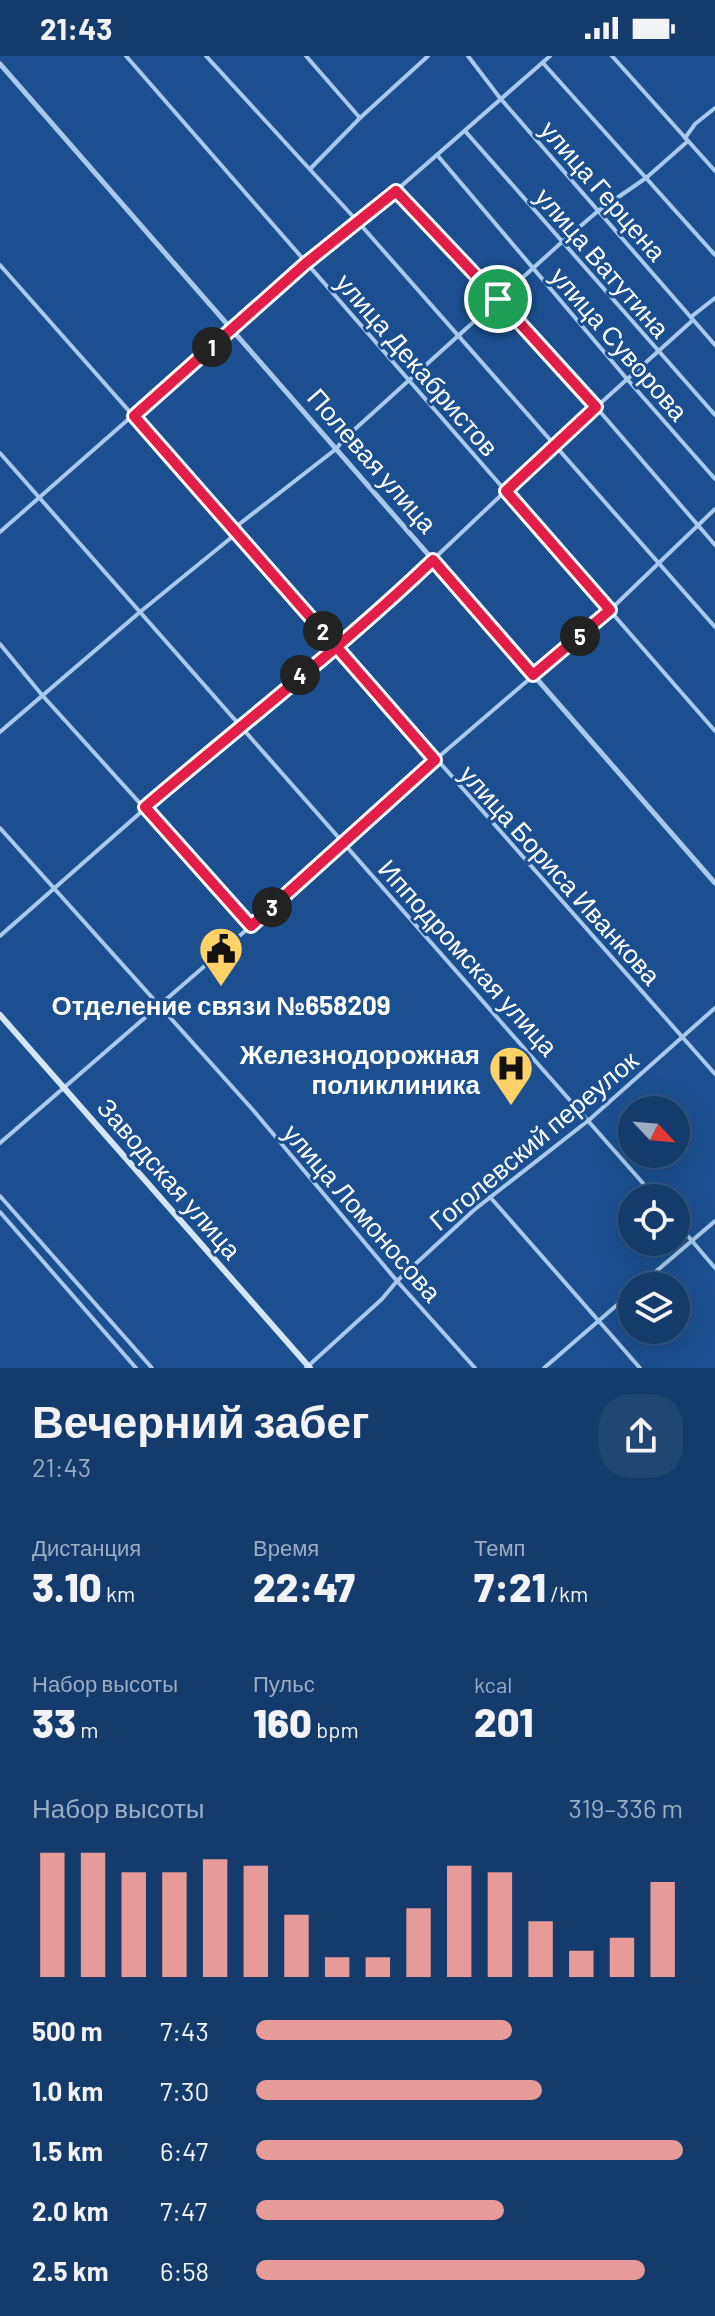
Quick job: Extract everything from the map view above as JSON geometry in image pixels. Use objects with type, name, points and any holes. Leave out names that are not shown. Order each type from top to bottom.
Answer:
[{"type":"main road","name":"Заводская улица","points":[[0,1015],[308,1367]]},
{"type":"street","name":"улица Декабристов","points":[[126,56],[715,731]]},
{"type":"street","points":[[206,56],[359,223],[715,627]]},
{"type":"street","points":[[306,56],[360,118]]},
{"type":"street","points":[[310,169],[428,56]]},
{"type":"street","name":"улица Герцена","points":[[468,56],[500,98],[715,345]]},
{"type":"street","points":[[0,532],[305,264],[438,156],[550,56]]},
{"type":"street","points":[[612,56],[715,171]]},
{"type":"street","points":[[542,63],[715,255]]},
{"type":"street","name":"Полевая улица","points":[[0,64],[715,883]]},
{"type":"street","points":[[0,732],[336,449],[532,268],[598,211],[646,178],[686,140],[695,124],[715,108]]},
{"type":"street","name":"улица Ватутина","points":[[465,131],[715,415]]},
{"type":"street","name":"улица Суворова","points":[[438,156],[715,479]]},
{"type":"street","points":[[396,191],[596,407],[715,545]]},
{"type":"street","name":"улица Бориса Иванкова","points":[[0,265],[715,1074]]},
{"type":"street","points":[[0,936],[239,726],[383,607],[715,298]]},
{"type":"street","name":"Ипподромская улица","points":[[0,453],[644,1184]]},
{"type":"street","points":[[0,1143],[610,610],[715,509]]},
{"type":"street","points":[[0,644],[42,695],[251,926]]},
{"type":"street","name":"улица Ломоносова","points":[[0,828],[475,1368]]},
{"type":"street","name":"Гоголевский переулок","points":[[308,1367],[490,1197],[589,1120],[715,1008]]},
{"type":"street","points":[[0,1196],[152,1368]]},
{"type":"street","points":[[490,1197],[640,1368]]},
{"type":"street","points":[[0,1212],[136,1368]]},
{"type":"street","points":[[655,1272],[715,1221]]},
{"type":"street","points":[[690,1239],[715,1268]]},
{"type":"street","points":[[544,1368],[618,1304]]},
{"type":"place","name":"Отделение связи №658209","points":[[221,988]]},
{"type":"place","name":"Железнодорожная поликлиника","points":[[511,1107]]},
{"type":"route","points":[[498,299],[396,191],[305,264],[134,416],[336,646],[435,760],[251,926],[145,807],[239,726],[336,646],[383,607],[433,560],[533,675],[610,610],[506,491],[596,407],[498,299]]}]
